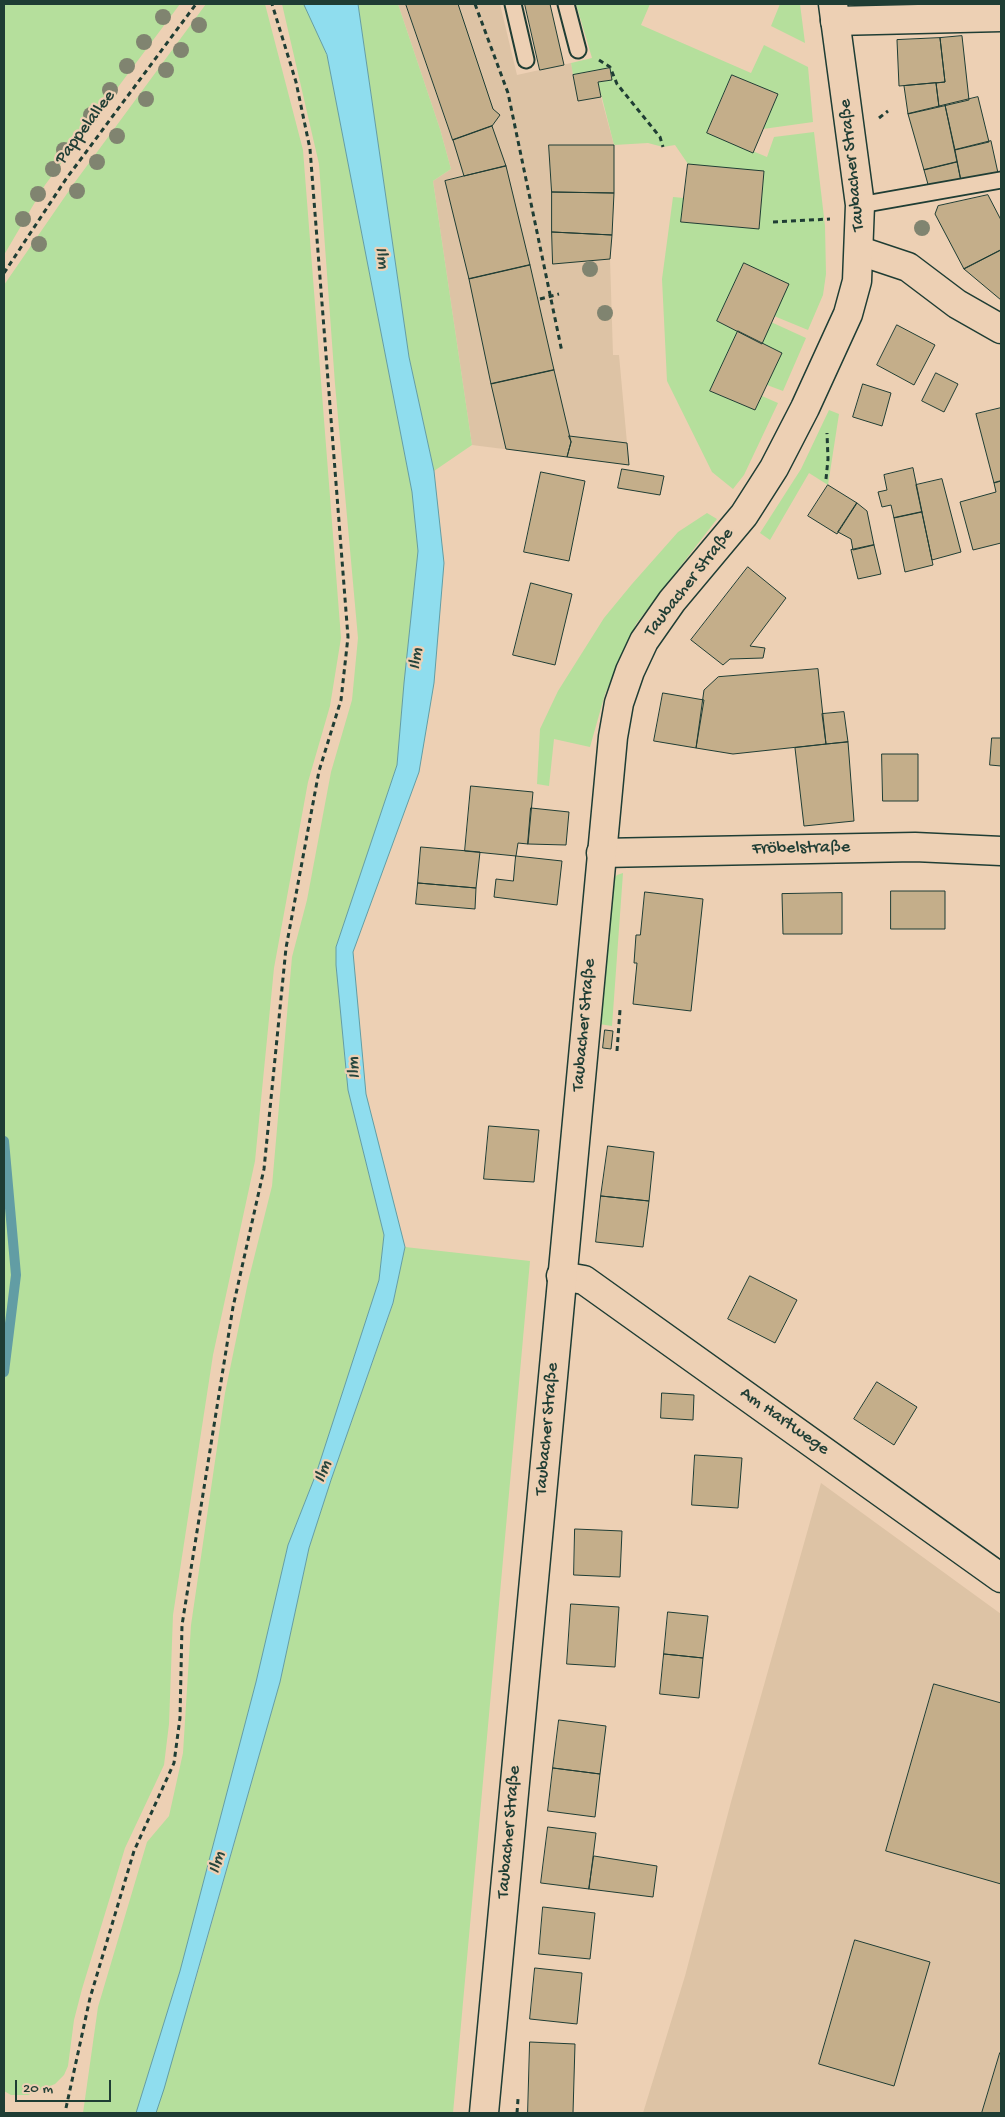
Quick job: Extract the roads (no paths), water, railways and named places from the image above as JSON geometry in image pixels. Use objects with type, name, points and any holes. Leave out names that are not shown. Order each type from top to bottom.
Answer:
[{"type":"street","points":[[834,12],[1001,17]]},
{"type":"street","name":"Taubacher Straße","points":[[484,2113],[613,737],[619,704],[630,671],[644,641],[672,601],[744,515],[774,468],[805,408],[848,314],[857,281],[860,251],[860,212],[834,12]]},
{"type":"street","points":[[860,251],[908,267],[957,304],[1001,330]]},
{"type":"street","name":"Fröbelstraße","points":[[601,853],[914,847],[1001,851]]},
{"type":"street","name":"Am Hartwege","points":[[561,1276],[584,1280],[1001,1578]]},
{"type":"lane","points":[[513,4],[526,60]]},
{"type":"lane","points":[[566,4],[578,50]]},
{"type":"lane","points":[[860,212],[1001,180]]},
{"type":"water","name":"Ilm","points":[[304,4],[358,4],[409,357],[434,471],[444,563],[434,683],[419,772],[353,952],[366,1094],[405,1247],[393,1303],[309,1548],[280,1682],[164,2089],[156,2113],[136,2113],[180,1971],[256,1682],[288,1545],[316,1474],[379,1280],[384,1235],[348,1090],[336,965],[336,947],[397,765],[418,551],[412,492],[327,55]]},
{"type":"waterway","points":[[4,1141],[16,1275],[4,1372]]}]
